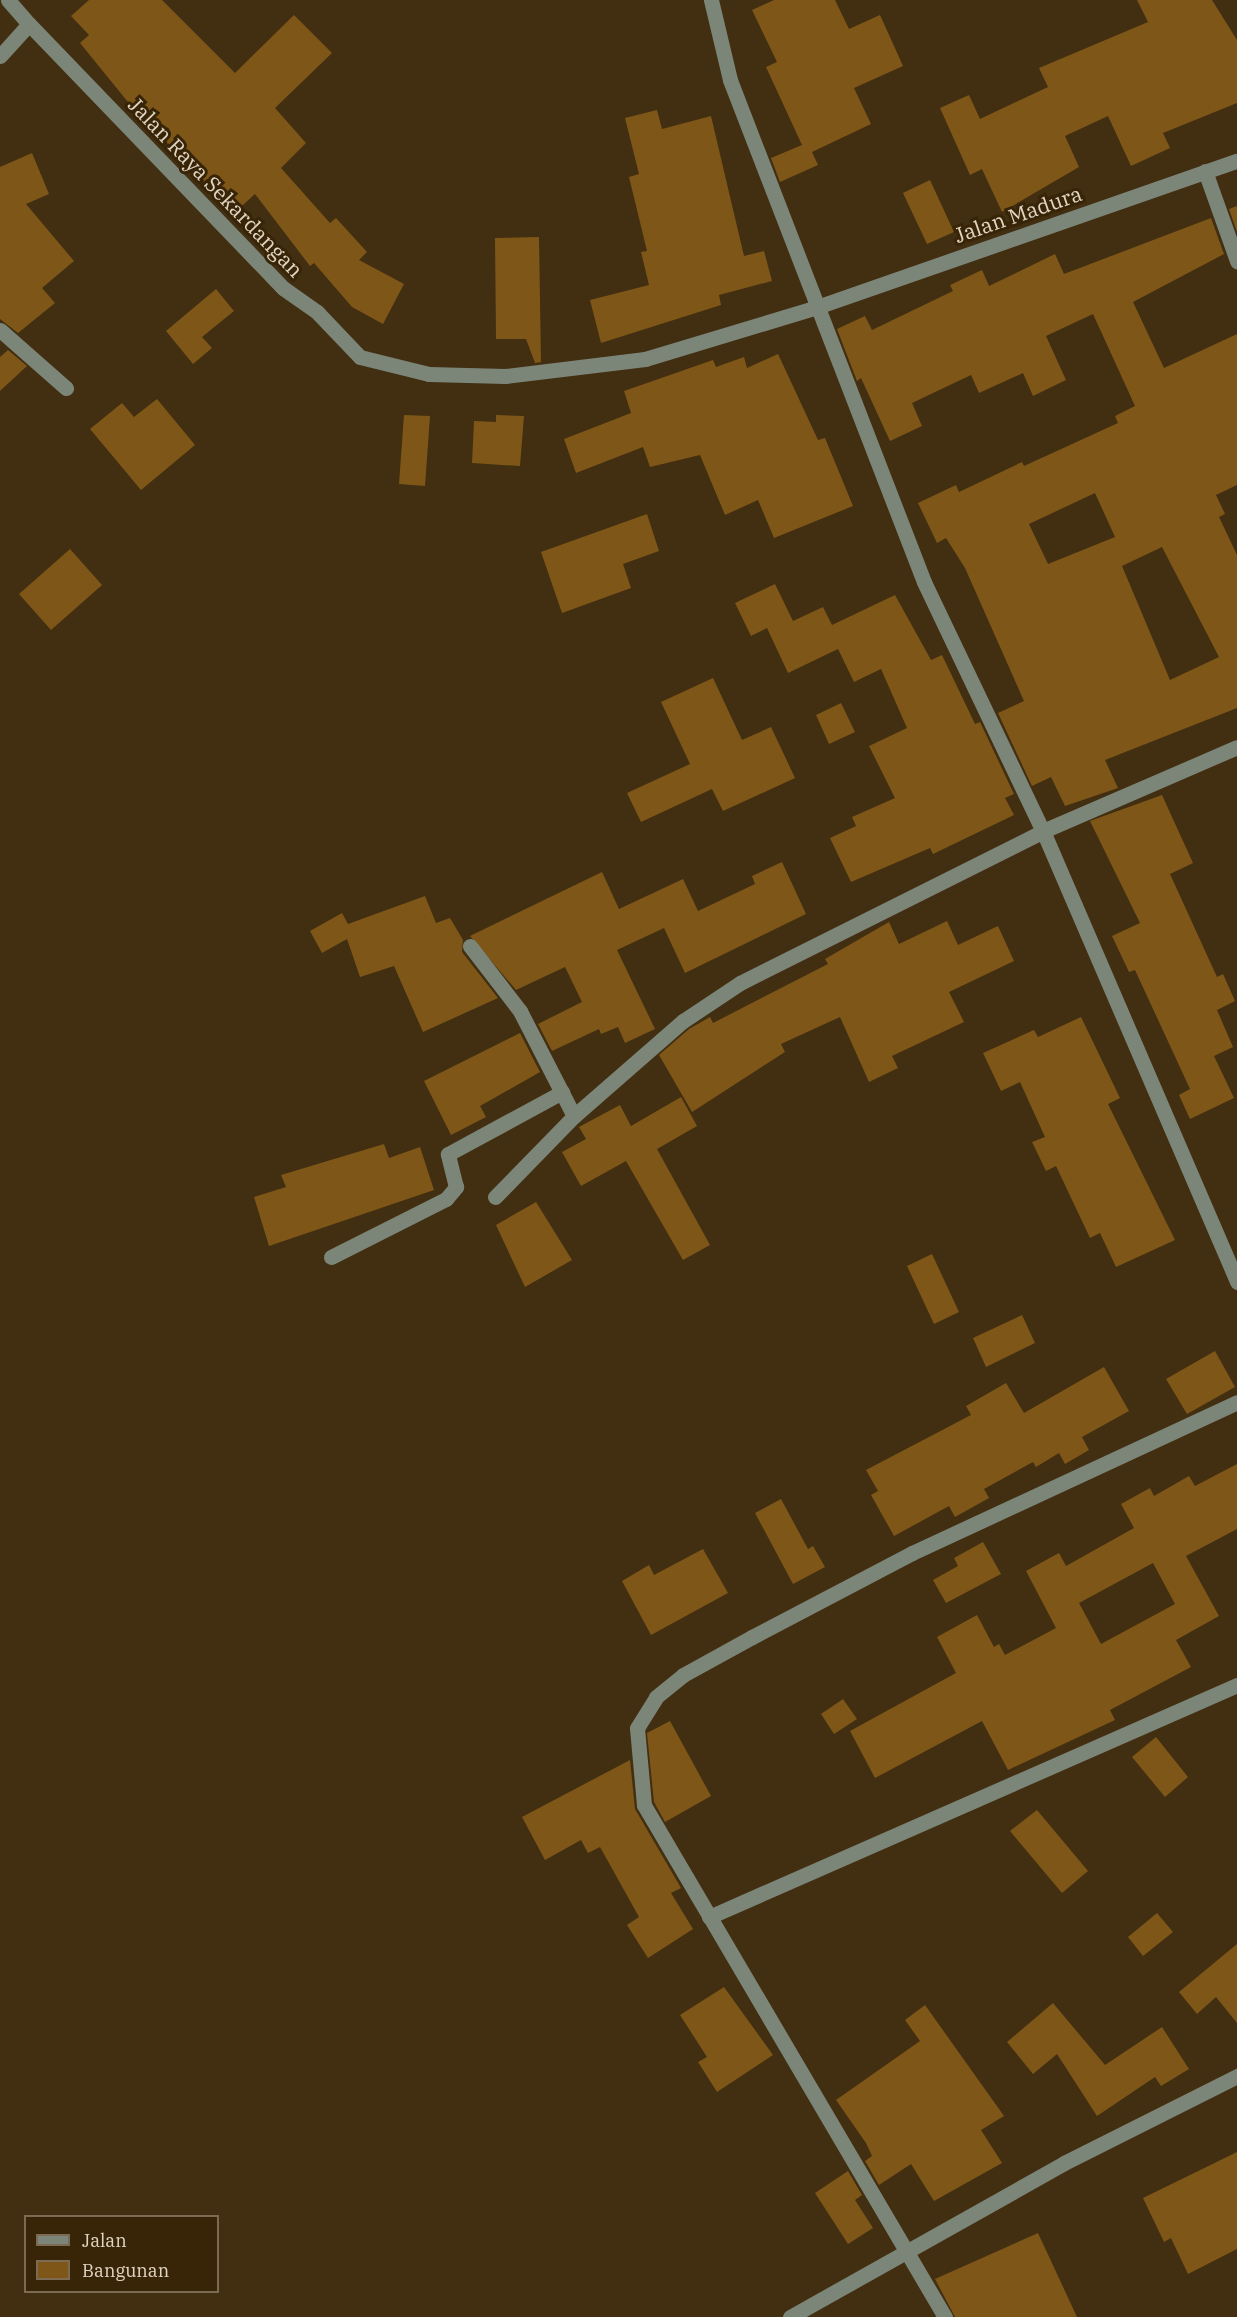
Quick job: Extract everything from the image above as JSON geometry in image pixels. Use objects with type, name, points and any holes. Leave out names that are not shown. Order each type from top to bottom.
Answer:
[{"type":"street","name":"Jalan Raya Sekardangan","points":[[8,0],[283,288],[317,312],[360,357],[429,374],[516,374],[645,359],[814,308]]},
{"type":"street","points":[[711,0],[729,80],[814,308],[924,582],[1043,831],[1237,1282]]},
{"type":"street","points":[[0,56],[29,24]]},
{"type":"street","name":"Jalan Madura","points":[[814,308],[1237,161]]},
{"type":"street","points":[[1205,171],[1237,261]]},
{"type":"street","points":[[0,330],[66,388]]},
{"type":"street","points":[[495,1197],[574,1116],[682,1021],[740,983],[1043,831],[1237,747]]},
{"type":"street","points":[[470,946],[520,1011],[574,1116]]},
{"type":"street","points":[[331,1257],[446,1199],[456,1187],[448,1154],[562,1092]]},
{"type":"street","points":[[945,2317],[910,2251],[644,1805],[635,1737],[656,1697],[712,1659],[912,1553],[1237,1402]]},
{"type":"street","points":[[710,1917],[1237,1685]]},
{"type":"street","points":[[790,2317],[1064,2163],[1237,2076]]},
{"type":"building","points":[[89,0],[162,0],[235,73],[294,15],[332,53],[275,108],[306,143],[281,168],[330,223],[336,218],[367,252],[359,260],[404,284],[383,324],[352,307],[314,263],[310,266],[255,194],[234,213],[132,107],[80,43],[89,35],[71,16]]},
{"type":"building","points":[[774,0],[835,0],[849,29],[880,15],[903,66],[854,88],[871,124],[812,152],[818,165],[780,182],[771,158],[802,145],[766,67],[777,62],[752,10]]},
{"type":"building","points":[[1137,0],[1212,0],[1237,40],[1237,103],[1163,133],[1170,148],[1131,166],[1108,116],[1065,136],[1079,167],[1002,212],[982,169],[970,175],[940,108],[969,95],[980,119],[1048,87],[1039,68],[1148,22]]},
{"type":"building","points":[[657,110],[662,129],[711,116],[744,256],[764,251],[772,281],[719,295],[721,305],[601,343],[590,300],[649,285],[641,252],[647,251],[629,177],[639,174],[625,118]]},
{"type":"building","points":[[32,153],[49,194],[26,204],[74,261],[42,288],[55,303],[18,333],[0,319],[0,167]]},
{"type":"building","points":[[930,180],[954,232],[927,244],[903,193]]},
{"type":"building","points":[[1237,206],[1237,232],[1229,209]]},
{"type":"building","points":[[1211,218],[1224,254],[1133,302],[1164,368],[1237,334],[1237,485],[1216,495],[1225,514],[1219,517],[1237,555],[1237,708],[1105,760],[1118,788],[1065,806],[1051,777],[1032,786],[998,713],[1024,701],[965,568],[946,538],[937,543],[918,503],[956,485],[959,492],[1022,462],[1024,466],[1118,423],[1115,416],[1135,406],[1093,314],[1046,336],[1066,380],[1033,396],[1023,373],[979,393],[971,375],[912,403],[922,426],[890,441],[861,378],[857,381],[837,329],[865,316],[872,330],[953,291],[950,285],[982,270],[989,286],[1055,254],[1064,274]],"holes":[[[1095,493],[1115,537],[1048,564],[1029,524]],[[1162,547],[1219,657],[1170,680],[1122,566]]]},
{"type":"building","points":[[539,237],[541,362],[535,363],[526,339],[496,339],[495,238]]},
{"type":"building","points":[[216,289],[234,311],[202,337],[212,348],[193,364],[166,331]]},
{"type":"building","points":[[8,350],[27,366],[0,391],[0,357]]},
{"type":"building","points":[[778,354],[818,440],[825,438],[853,506],[774,538],[758,500],[725,515],[700,455],[650,467],[643,447],[576,473],[564,439],[631,413],[624,391],[713,360],[716,367],[744,357],[747,368]]},
{"type":"building","points":[[157,399],[195,445],[141,490],[90,429],[122,403],[134,417]]},
{"type":"building","points":[[404,415],[430,416],[425,486],[399,484]]},
{"type":"building","points":[[496,415],[524,416],[520,466],[472,463],[474,421],[496,422]]},
{"type":"building","points":[[647,514],[659,551],[623,564],[631,588],[562,613],[541,552]]},
{"type":"building","points":[[70,549],[102,585],[51,630],[19,594]]},
{"type":"building","points":[[775,584],[793,621],[823,607],[832,625],[895,595],[931,660],[942,655],[975,724],[980,722],[1014,794],[1005,798],[1014,815],[933,854],[930,848],[851,882],[830,838],[856,826],[852,817],[895,798],[869,746],[907,728],[881,669],[854,682],[838,649],[788,673],[767,628],[751,636],[735,603]]},
{"type":"building","points":[[713,678],[742,740],[771,727],[795,778],[723,811],[712,789],[641,822],[627,793],[690,764],[661,702]]},
{"type":"building","points":[[841,703],[855,732],[829,744],[816,715]]},
{"type":"building","points":[[1162,795],[1193,863],[1170,874],[1217,977],[1223,974],[1235,1001],[1217,1010],[1233,1047],[1214,1056],[1234,1098],[1190,1119],[1179,1095],[1190,1089],[1135,970],[1129,972],[1112,936],[1140,923],[1090,821]]},
{"type":"building","points":[[782,862],[806,914],[685,973],[664,928],[617,950],[655,1029],[625,1043],[618,1027],[601,1034],[599,1029],[552,1051],[538,1024],[582,1002],[565,967],[516,990],[470,936],[602,872],[619,909],[683,879],[698,911],[755,884],[752,876]]},
{"type":"building","points":[[425,896],[436,923],[450,918],[463,940],[462,952],[498,998],[423,1032],[394,966],[360,977],[347,939],[322,953],[310,931],[342,913],[348,924]]},
{"type":"building","points":[[947,921],[958,945],[998,926],[1014,961],[949,992],[964,1022],[892,1056],[898,1068],[869,1082],[840,1017],[781,1044],[785,1052],[692,1112],[659,1055],[689,1029],[710,1017],[713,1023],[828,964],[825,959],[889,922],[899,944]]},
{"type":"building","points":[[1081,1017],[1120,1098],[1108,1104],[1175,1240],[1116,1267],[1100,1233],[1090,1238],[1056,1166],[1046,1171],[1032,1142],[1045,1137],[1020,1082],[1001,1091],[983,1053],[1034,1030],[1038,1037]]},
{"type":"building","points":[[520,1033],[540,1072],[480,1106],[486,1117],[451,1135],[424,1081]]},
{"type":"building","points":[[681,1097],[697,1126],[657,1149],[710,1245],[683,1260],[626,1161],[581,1186],[562,1152],[586,1139],[579,1127],[620,1105],[631,1126]]},
{"type":"building","points":[[384,1144],[389,1158],[420,1147],[434,1190],[269,1246],[254,1197],[286,1187],[281,1175]]},
{"type":"building","points":[[536,1202],[572,1260],[525,1287],[496,1225]]},
{"type":"building","points":[[932,1254],[959,1312],[934,1324],[907,1266]]},
{"type":"building","points":[[1022,1315],[1035,1343],[986,1367],[973,1338]]},
{"type":"building","points":[[1215,1351],[1235,1387],[1187,1414],[1166,1379]]},
{"type":"building","points":[[1104,1367],[1129,1411],[1082,1437],[1089,1450],[1065,1464],[1059,1453],[1036,1467],[1033,1462],[984,1489],[989,1498],[955,1517],[949,1506],[894,1536],[871,1495],[878,1491],[866,1470],[971,1415],[966,1406],[1006,1383],[1024,1413]]},
{"type":"building","points":[[1237,1464],[1237,1529],[1186,1556],[1219,1616],[1176,1640],[1191,1667],[1110,1710],[1115,1720],[1008,1770],[982,1721],[875,1778],[850,1731],[956,1673],[937,1637],[977,1615],[994,1647],[999,1644],[1005,1655],[1056,1628],[1026,1571],[1059,1553],[1066,1566],[1134,1528],[1121,1504],[1150,1488],[1154,1496],[1189,1476],[1195,1486]],"holes":[[[1153,1563],[1175,1604],[1101,1644],[1079,1603]]]},
{"type":"building","points":[[781,1499],[808,1549],[813,1546],[825,1567],[793,1584],[755,1513]]},
{"type":"building","points":[[983,1542],[1001,1574],[946,1603],[933,1580],[958,1566],[954,1558]]},
{"type":"building","points":[[703,1549],[728,1593],[651,1635],[622,1581],[649,1565],[654,1575]]},
{"type":"building","points":[[843,1699],[857,1719],[834,1734],[821,1714]]},
{"type":"building","points":[[670,1721],[711,1796],[665,1822],[654,1802],[647,1733]]},
{"type":"building","points":[[1156,1737],[1188,1777],[1165,1797],[1132,1757]]},
{"type":"building","points":[[630,1760],[635,1809],[681,1888],[671,1893],[693,1929],[648,1958],[627,1925],[639,1917],[600,1847],[588,1853],[581,1840],[545,1860],[522,1817]]},
{"type":"building","points":[[1037,1810],[1088,1871],[1062,1893],[1010,1831]]},
{"type":"building","points":[[1157,1913],[1173,1932],[1143,1956],[1128,1937]]},
{"type":"building","points":[[1237,1944],[1237,2023],[1216,1997],[1197,2014],[1179,1992]]},
{"type":"building","points":[[724,1987],[773,2055],[717,2092],[698,2062],[707,2057],[680,2015]]},
{"type":"building","points":[[1053,2003],[1105,2065],[1162,2027],[1189,2069],[1161,2086],[1155,2077],[1097,2116],[1057,2054],[1033,2074],[1007,2042]]},
{"type":"building","points":[[925,2005],[1004,2116],[981,2130],[1002,2163],[934,2201],[911,2164],[879,2185],[865,2161],[872,2156],[866,2143],[836,2100],[920,2041],[905,2020]]},
{"type":"building","points":[[1237,2152],[1237,2249],[1188,2274],[1171,2238],[1164,2242],[1143,2198]]},
{"type":"building","points":[[848,2171],[862,2195],[855,2200],[873,2228],[848,2244],[815,2193]]},
{"type":"building","points":[[1038,2233],[1077,2317],[955,2317],[935,2279]]}]
